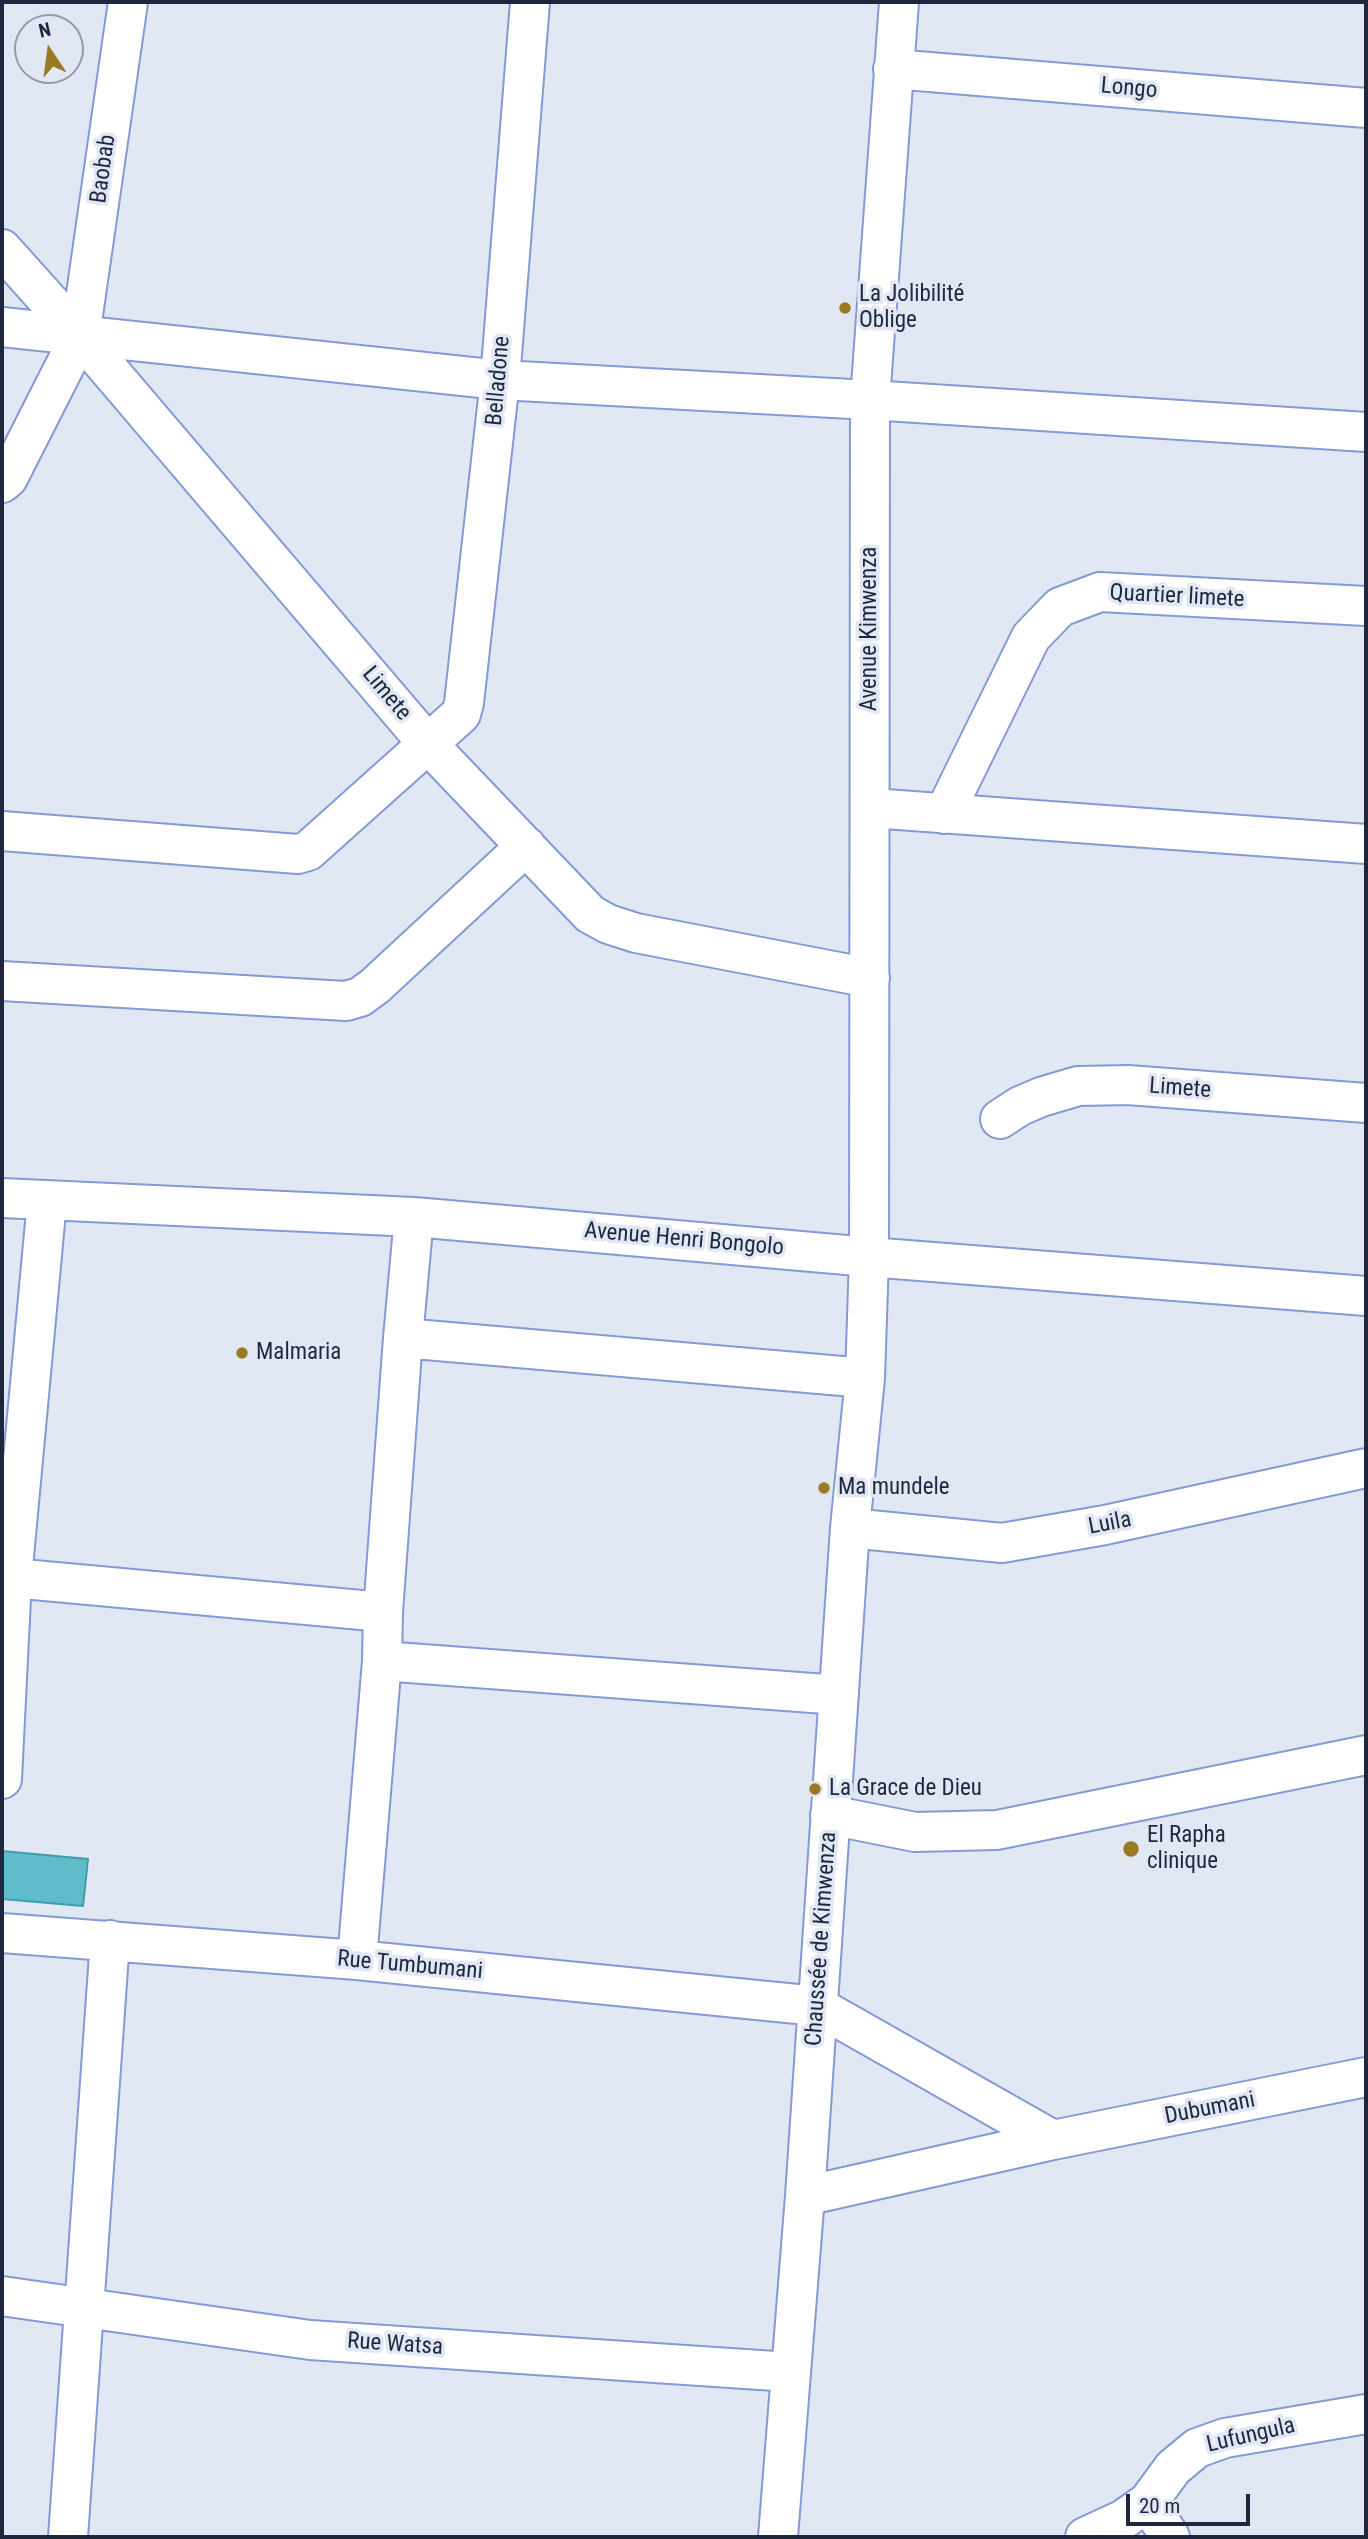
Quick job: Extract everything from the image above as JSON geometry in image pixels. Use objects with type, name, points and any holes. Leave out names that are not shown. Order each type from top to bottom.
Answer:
[{"type":"street","name":"Baobab","points":[[2,483],[8,478],[80,336],[128,2]]},
{"type":"street","name":"Belladone","points":[[2,831],[298,854],[308,851],[461,714],[500,380],[530,2]]},
{"type":"street","name":"Avenue Kimwenza","points":[[869,1257],[870,400],[898,2]]},
{"type":"street","name":"Longo","points":[[893,69],[1366,108]]},
{"type":"street","name":"Limete","points":[[2,249],[80,336],[427,743],[590,914],[608,924],[636,933],[870,978]]},
{"type":"street","points":[[2,327],[500,380],[870,400],[1366,432]]},
{"type":"street","name":"Quartier limete","points":[[944,814],[1031,637],[1060,607],[1100,592],[1366,606]]},
{"type":"street","points":[[870,808],[1366,844]]},
{"type":"street","points":[[2,981],[346,1001],[360,997],[375,986],[526,846]]},
{"type":"street","name":"Limete","points":[[1000,1119],[1041,1097],[1078,1086],[1128,1085],[1366,1104]]},
{"type":"street","name":"Avenue Henri Bongolo","points":[[2,1198],[414,1217],[869,1257],[1366,1296]]},
{"type":"street","points":[[2,1779],[6,1628],[47,1201]]},
{"type":"street","points":[[357,1960],[382,1661],[402,1338],[414,1217]]},
{"type":"street","name":"Chaussée de Kimwenza","points":[[778,2537],[805,2196],[850,1528],[865,1377],[869,1257]]},
{"type":"street","points":[[402,1338],[865,1377]]},
{"type":"street","name":"Luila","points":[[850,1528],[1002,1543],[1105,1525],[1366,1468]]},
{"type":"street","points":[[12,1578],[383,1612]]},
{"type":"street","points":[[382,1661],[839,1695]]},
{"type":"street","points":[[830,1815],[915,1832],[998,1830],[1366,1755]]},
{"type":"street","name":"Rue Tumbumani","points":[[2,1933],[357,1960],[817,2006]]},
{"type":"street","points":[[68,2537],[110,1940]]},
{"type":"street","points":[[817,2006],[1053,2140]]},
{"type":"street","name":"Dubumani","points":[[805,2196],[1053,2140],[1366,2077]]},
{"type":"street","name":"Rue Watsa","points":[[2,2295],[310,2340],[790,2372]]},
{"type":"street","name":"Lufungula","points":[[1085,2537],[1124,2519],[1148,2502],[1173,2468],[1196,2448],[1225,2438],[1366,2414]]},
{"type":"street","points":[[1148,2502],[1170,2537]]},
{"type":"building","points":[[2,1851],[88,1859],[83,1906],[2,1899]]},
{"type":"place","name":"La Jolibilité Oblige","points":[[845,308]]},
{"type":"place","name":"Malmaria","points":[[242,1353]]},
{"type":"place","name":"Ma mundele","points":[[824,1488]]},
{"type":"place","name":"La Grace de Dieu","points":[[815,1789]]},
{"type":"place","name":"El Rapha clinique","points":[[1131,1849]]}]
